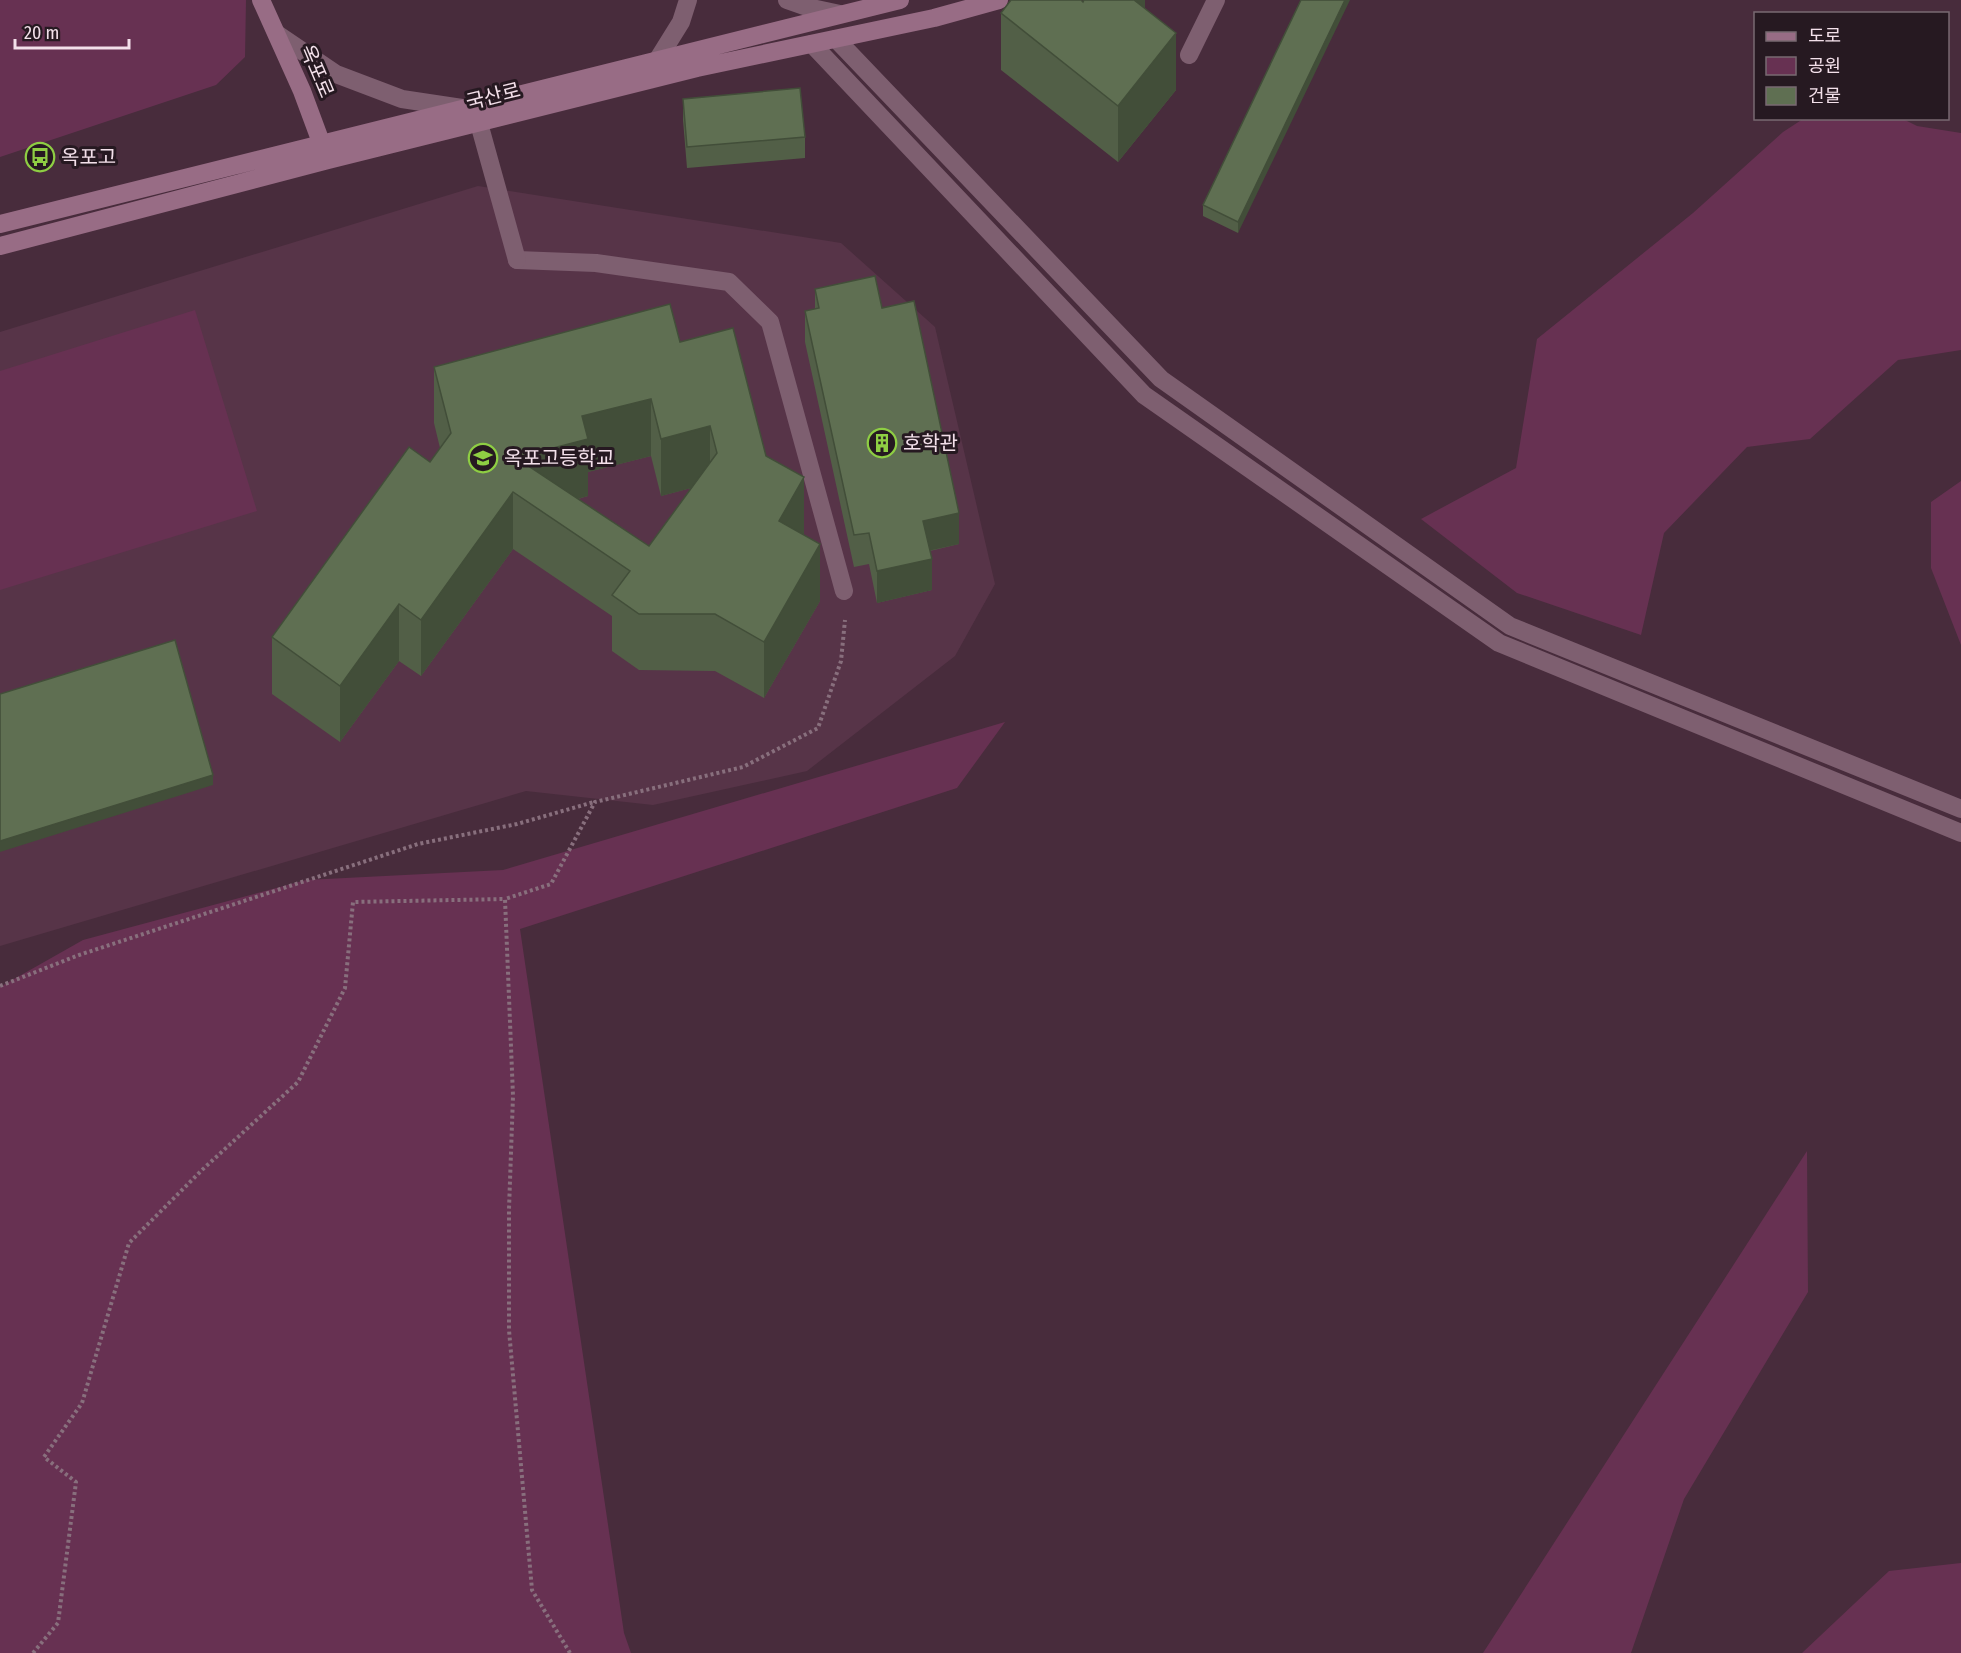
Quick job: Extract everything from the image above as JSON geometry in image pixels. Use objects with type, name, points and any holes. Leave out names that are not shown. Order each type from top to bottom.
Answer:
[{"type":"street","name":"옥포로","points":[[261,0],[328,160]]},
{"type":"street","points":[[658,59],[681,22],[688,0]]},
{"type":"street","points":[[787,0],[840,14]]},
{"type":"street","name":"국산로","points":[[0,224],[900,0]]},
{"type":"street","name":"국산로","points":[[0,246],[328,160],[697,68],[934,18],[999,0]]},
{"type":"street","points":[[1189,55],[1216,0]]},
{"type":"street","points":[[277,34],[336,74],[402,99],[468,106],[479,123],[517,261],[597,262],[729,282],[770,322],[844,591]]},
{"type":"street","points":[[836,39],[1161,379],[1510,626],[1961,809]]},
{"type":"street","points":[[812,44],[1144,395],[1499,643],[1961,833]]},
{"type":"path","points":[[0,986],[79,955],[418,844],[518,824],[595,802],[743,767],[818,728],[841,661],[846,618],[844,591]]},
{"type":"path","points":[[33,1653],[58,1623],[76,1482],[44,1457],[82,1403],[129,1243],[202,1170],[298,1082],[345,988],[353,902],[505,899],[551,884],[595,802]]},
{"type":"path","points":[[505,899],[513,1096],[509,1209],[509,1330],[532,1590],[570,1653]]},
{"type":"shaded area","name":"옥포고등학교","points":[[478,186],[841,243],[935,327],[995,584],[955,656],[807,771],[653,805],[526,791],[0,946],[0,332]]},
{"type":"green space","points":[[0,0],[246,0],[245,57],[216,85],[0,157]]},
{"type":"green space","points":[[1801,120],[1905,120],[1917,126],[1961,133],[1961,350],[1898,360],[1810,439],[1747,447],[1664,533],[1641,635],[1517,593],[1421,519],[1516,468],[1537,339],[1693,213],[1783,132]]},
{"type":"green space","points":[[195,310],[257,511],[0,590],[0,371]]},
{"type":"green space","points":[[1961,481],[1961,645],[1931,568],[1931,502]]},
{"type":"green space","points":[[1005,722],[957,788],[520,929],[624,1633],[631,1653],[0,1653],[0,987],[83,940],[306,880],[503,870]]},
{"type":"green space","points":[[1807,1151],[1808,1292],[1684,1499],[1631,1653],[1483,1653]]},
{"type":"green space","points":[[1961,1563],[1961,1653],[1802,1653],[1889,1571]]},
{"type":"building","points":[[1011,0],[1081,0],[1083,2],[1084,0],[1134,0],[1176,33],[1118,106],[1001,13]]},
{"type":"building","points":[[1301,0],[1345,0],[1238,222],[1203,205]]},
{"type":"building","points":[[800,88],[805,137],[687,147],[683,99]]},
{"type":"building","name":"호학관","points":[[875,276],[882,308],[914,301],[959,513],[923,521],[932,559],[877,571],[869,533],[854,535],[805,311],[819,308],[815,289]]},
{"type":"building","points":[[670,304],[680,342],[733,328],[766,456],[804,477],[779,521],[820,544],[764,642],[715,614],[639,614],[612,595],[630,571],[513,492],[421,620],[399,604],[340,686],[272,637],[409,447],[430,462],[451,433],[434,367]],"holes":[[[651,399],[661,439],[710,426],[717,453],[649,546],[530,467],[542,451],[588,439],[582,416]]]},
{"type":"building","points":[[175,640],[213,775],[0,841],[0,694]]},
{"type":"place","name":"옥포고","points":[[40,157]]},
{"type":"place","name":"호학관","points":[[882,443]]},
{"type":"place","name":"옥포고등학교","points":[[483,458]]}]
